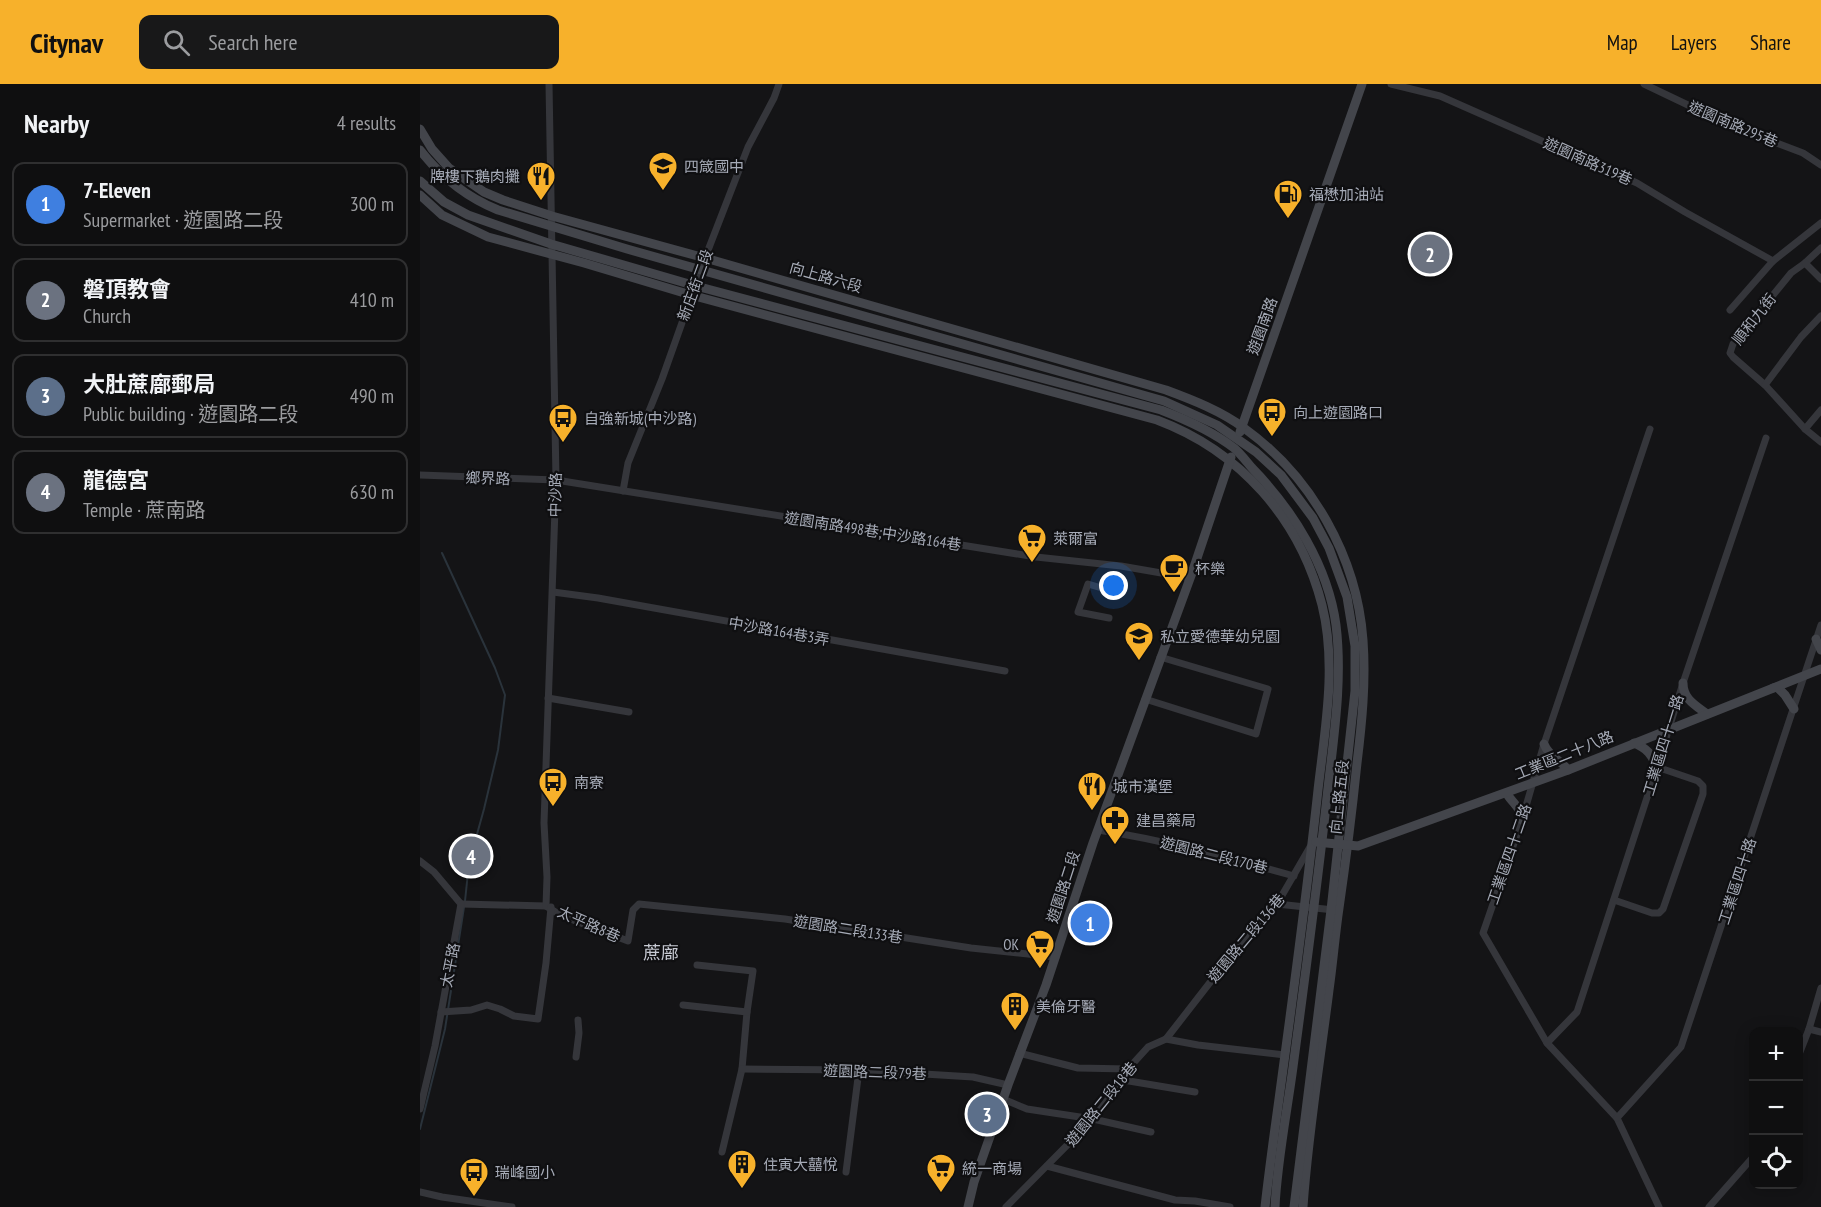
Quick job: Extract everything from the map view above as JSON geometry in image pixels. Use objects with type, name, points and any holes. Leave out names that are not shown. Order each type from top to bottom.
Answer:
[{"type":"main road","name":"遊園南路","points":[[1190,578],[1362,84]]},
{"type":"main road","name":"向上路六段","points":[[420,129],[432,149],[449,168],[484,192],[552,216],[1167,390],[1196,401],[1242,427]]},
{"type":"main road","name":"向上路六段","points":[[420,150],[442,176],[480,203],[552,227],[1164,401],[1217,424],[1238,438]]},
{"type":"main road","points":[[420,180],[444,202],[468,215],[551,249]]},
{"type":"main road","points":[[420,195],[442,215],[488,237],[551,249],[1157,420],[1175,426],[1202,440],[1230,460]]},
{"type":"main road","points":[[694,291],[1161,410],[1191,421],[1234,448]]},
{"type":"main road","name":"向上路五段","points":[[1242,427],[1265,444],[1289,468],[1315,501],[1338,543],[1348,569],[1359,609],[1363,639],[1365,696],[1348,846],[1335,910],[1294,1207]]},
{"type":"main road","name":"向上路五段","points":[[1238,438],[1281,476],[1313,518],[1329,548],[1347,597],[1355,646],[1354,691],[1338,845],[1335,910],[1303,1207]]},
{"type":"main road","name":"向上路五段","points":[[1234,448],[1271,487],[1316,558],[1330,597],[1336,625],[1338,666],[1331,760],[1317,842]]},
{"type":"main road","name":"向上路五段","points":[[1230,460],[1263,493],[1288,524],[1307,562],[1322,604],[1329,649],[1329,688],[1317,842],[1275,1207]]},
{"type":"main road","name":"遊園路二段","points":[[968,1207],[974,1182],[1019,1053],[1056,957],[1098,830],[1190,578]]},
{"type":"main road","points":[[1816,639],[1821,650]]},
{"type":"main road","name":"工業區二十八路","points":[[1317,842],[1358,846],[1507,794],[1821,669]]},
{"type":"main road","points":[[1683,683],[1688,699],[1707,714]]},
{"type":"main road","points":[[1773,688],[1777,687],[1794,709]]},
{"type":"main road","points":[[1634,743],[1651,754],[1657,768]]},
{"type":"main road","points":[[1544,744],[1550,755],[1562,762],[1568,770]]},
{"type":"main road","points":[[1507,794],[1517,805],[1522,820]]},
{"type":"main road","name":"向上路五段","points":[[1265,1207],[1285,1055],[1309,907]]},
{"type":"street","name":"中沙路","points":[[441,1012],[471,1010],[487,1005],[514,1016],[538,1019],[546,963],[549,906],[544,823],[556,480],[549,84]]},
{"type":"street","name":"新庄街二段","points":[[623,491],[628,463],[662,379],[705,258],[748,147],[779,84]]},
{"type":"street","name":"遊園南路319巷","points":[[1391,84],[1440,96],[1637,183],[1773,261]]},
{"type":"street","name":"遊園南路295巷","points":[[1644,84],[1734,126],[1803,153],[1821,165]]},
{"type":"street","points":[[1730,310],[1773,261],[1821,223]]},
{"type":"street","name":"順和九街","points":[[1821,248],[1791,273],[1733,344],[1730,353],[1765,385],[1804,429],[1821,442]]},
{"type":"street","points":[[1805,263],[1821,279]]},
{"type":"street","points":[[1765,385],[1801,337],[1821,316]]},
{"type":"street","points":[[1804,429],[1821,410]]},
{"type":"street","name":"工業區四十二路","points":[[1650,429],[1483,933],[1546,1043],[1617,1118],[1659,1207]]},
{"type":"street","name":"工業區四十一路","points":[[1546,1043],[1577,1012],[1683,683],[1766,438]]},
{"type":"street","name":"鄉界路","points":[[420,475],[556,480]]},
{"type":"street","name":"遊園南路498巷;中沙路164巷","points":[[556,480],[1036,557],[1121,566],[1190,578]]},
{"type":"street","points":[[1108,618],[1078,612],[1088,584],[1115,592]]},
{"type":"street","name":"中沙路164巷3弄","points":[[553,592],[598,598],[1005,671]]},
{"type":"street","name":"工業區四十路","points":[[1617,1118],[1681,1047],[1821,625]]},
{"type":"street","points":[[1145,699],[1256,734],[1268,689],[1160,657]]},
{"type":"street","points":[[548,698],[629,712]]},
{"type":"street","points":[[1614,900],[1652,913],[1659,913],[1663,909],[1699,805],[1703,789],[1701,783],[1657,768]]},
{"type":"street","name":"遊園路二段170巷","points":[[1098,830],[1227,857],[1294,876]]},
{"type":"street","name":"遊園路二段136巷","points":[[1194,1001],[1277,904],[1317,842]]},
{"type":"street","points":[[420,861],[434,872],[461,904],[549,906]]},
{"type":"street","name":"太平路","points":[[420,1109],[435,1046],[461,904]]},
{"type":"street","name":"太平路8巷","points":[[549,906],[560,915],[627,942],[633,909],[639,904]]},
{"type":"street","name":"遊園路二段133巷","points":[[639,904],[785,920],[971,948],[1056,957]]},
{"type":"street","points":[[1277,904],[1335,910]]},
{"type":"street","points":[[697,965],[753,971],[742,1069],[722,1152]]},
{"type":"street","points":[[1803,1045],[1821,988]]},
{"type":"street","name":"遊園路二段18巷","points":[[1006,1207],[1093,1119],[1128,1069],[1148,1047],[1166,1039],[1194,1001]]},
{"type":"street","points":[[683,1005],[747,1012]]},
{"type":"street","points":[[576,1057],[578,1020]]},
{"type":"street","points":[[1809,1029],[1821,1032]]},
{"type":"street","points":[[1166,1039],[1264,1054],[1285,1055]]},
{"type":"street","points":[[1019,1053],[1078,1068],[1128,1069]]},
{"type":"street","name":"遊園路二段79巷","points":[[742,1069],[859,1070],[973,1077],[1008,1085]]},
{"type":"street","points":[[846,1172],[859,1070]]},
{"type":"street","points":[[1122,1080],[1195,1092]]},
{"type":"street","points":[[1004,1099],[1027,1109],[1093,1119],[1152,1132]]},
{"type":"street","points":[[1709,1207],[1749,1162]]},
{"type":"street","points":[[1047,1166],[1175,1200],[1230,1207]]},
{"type":"street","points":[[420,1192],[512,1207]]},
{"type":"waterway","points":[[442,553],[495,668],[505,695],[498,750],[469,863],[465,901]]},
{"type":"waterway","points":[[420,1129],[445,1029],[464,907]]},
{"type":"place","name":"四箴國中","points":[[663,192]]},
{"type":"place","name":"牌樓下鵝肉攤","points":[[541,202]]},
{"type":"place","name":"福懋加油站","points":[[1288,220]]},
{"type":"place","name":"磐頂教會","points":[[1430,254]]},
{"type":"place","name":"向上遊園路口","points":[[1272,438]]},
{"type":"place","name":"自強新城(中沙路)","points":[[563,444]]},
{"type":"place","name":"萊爾富","points":[[1032,564]]},
{"type":"place","name":"杯樂","points":[[1174,594]]},
{"type":"place","name":"私立愛德華幼兒園","points":[[1139,662]]},
{"type":"place","name":"南寮","points":[[553,808]]},
{"type":"place","name":"城市漢堡","points":[[1092,812]]},
{"type":"place","name":"建昌藥局","points":[[1115,846]]},
{"type":"place","name":"龍德宮","points":[[471,856]]},
{"type":"place","name":"7-Eleven","points":[[1090,923]]},
{"type":"place","name":"OK","points":[[1040,970]]},
{"type":"place","name":"美倫牙醫","points":[[1015,1032]]},
{"type":"place","name":"大肚蔗廍郵局","points":[[987,1114]]},
{"type":"place","name":"住寅大囍悅","points":[[742,1190]]},
{"type":"place","name":"統一商場","points":[[941,1194]]},
{"type":"place","name":"瑞峰國小","points":[[474,1198]]},
{"type":"district","name":"蔗廍","points":[[661,952]]}]
